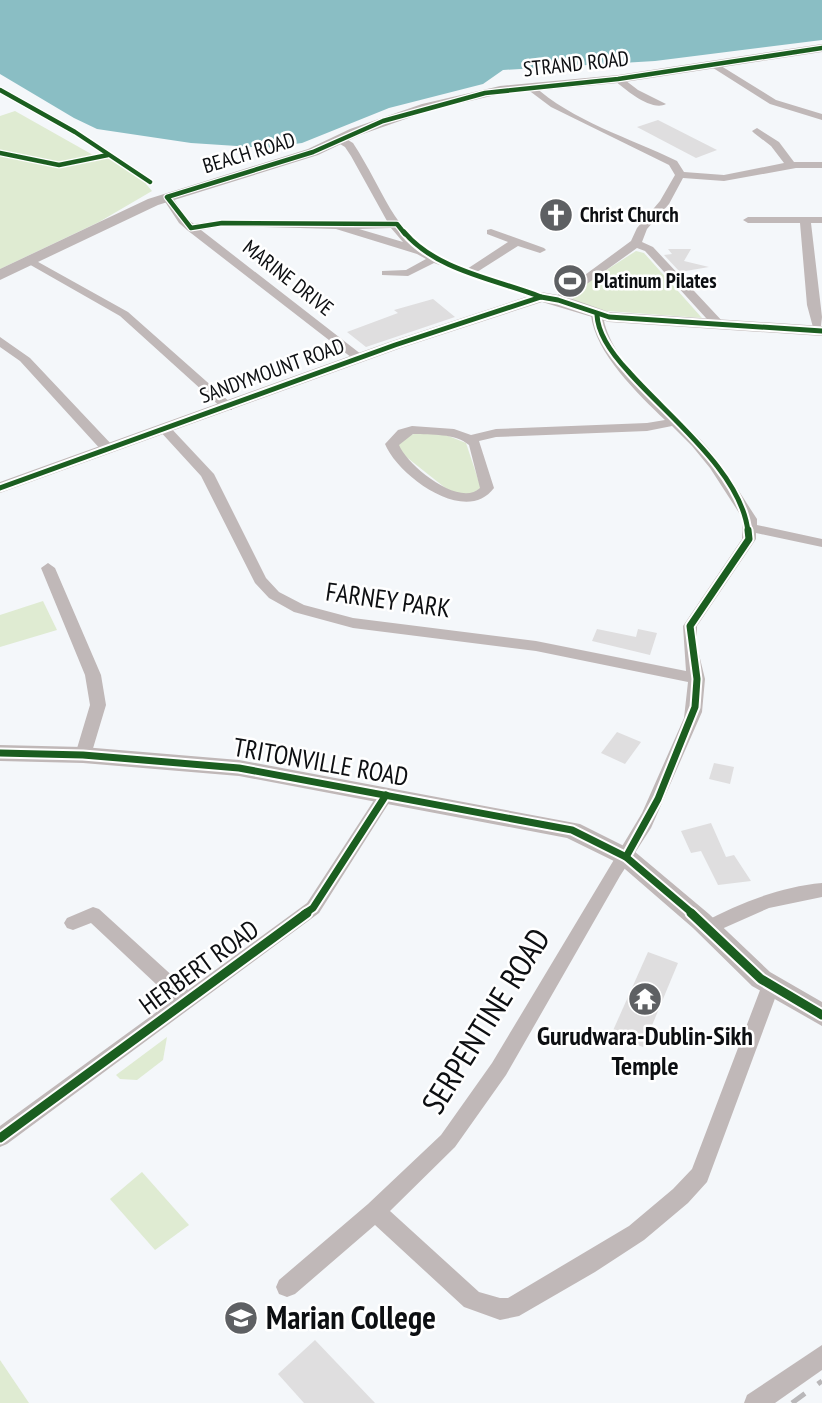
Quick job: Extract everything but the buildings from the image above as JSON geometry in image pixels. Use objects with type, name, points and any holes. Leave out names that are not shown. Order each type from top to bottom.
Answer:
[{"type":"main road","name":"STRAND ROAD","points":[[340,139],[428,107],[500,90],[618,79],[822,48]]},
{"type":"main road","name":"BEACH ROAD","points":[[0,275],[167,197],[313,152],[340,139]]},
{"type":"street","points":[[713,64],[773,102],[822,117]]},
{"type":"street","points":[[618,79],[635,92],[661,104]]},
{"type":"street","points":[[530,87],[537,94],[574,115],[673,163],[680,175]]},
{"type":"street","points":[[757,131],[775,145],[790,164]]},
{"type":"street","points":[[340,139],[349,145],[397,225],[412,244],[436,258],[541,298]]},
{"type":"street","points":[[680,175],[722,178],[790,164],[822,165]]},
{"type":"street","points":[[558,299],[626,253],[636,243],[642,228],[665,202],[680,175]]},
{"type":"street","name":"MARINE DRIVE","points":[[167,197],[191,228],[360,358]]},
{"type":"street","points":[[748,220],[822,220]]},
{"type":"street","points":[[805,221],[813,305],[821,331]]},
{"type":"street","points":[[191,228],[222,223],[397,225]]},
{"type":"street","points":[[337,226],[422,251]]},
{"type":"street","points":[[491,232],[540,250]]},
{"type":"street","points":[[470,272],[517,242]]},
{"type":"street","points":[[636,243],[649,249],[720,326]]},
{"type":"street","points":[[386,273],[408,273],[436,258]]},
{"type":"street","points":[[31,261],[122,314],[228,407]]},
{"type":"street","name":"SANDYMOUNT ROAD","points":[[0,488],[360,358],[541,298],[558,299],[597,315],[720,326],[821,331]]},
{"type":"street","points":[[597,315],[598,324],[613,356],[715,466],[745,510],[751,528],[822,543]]},
{"type":"street","points":[[0,341],[23,359],[108,449]]},
{"type":"street","points":[[470,439],[475,444],[487,488],[478,496],[466,499],[448,496],[396,454],[392,444],[403,433],[412,430],[454,433],[470,439],[496,433],[647,427],[675,422]]},
{"type":"street","name":"FARNEY PARK","points":[[164,429],[206,474],[262,582],[274,595],[299,609],[354,623],[536,646],[697,680]]},
{"type":"street","name":"SERPENTINE ROAD","points":[[287,1287],[375,1211],[449,1141],[476,1105],[613,873],[626,857],[658,799],[695,707],[697,680],[690,626],[749,539],[751,528]]},
{"type":"street","points":[[48,568],[93,675],[98,705],[83,755]]},
{"type":"street","name":"TRITONVILLE ROAD","points":[[0,753],[83,755],[239,768],[572,830],[626,857],[708,928],[748,968],[822,1015]]},
{"type":"street","name":"HERBERT ROAD","points":[[0,1138],[313,908],[386,795]]},
{"type":"street","points":[[708,928],[749,907],[793,894],[822,890]]},
{"type":"street","points":[[73,923],[93,914],[187,1001]]},
{"type":"street","points":[[375,1211],[472,1300],[500,1309],[511,1308],[655,1220],[683,1195],[700,1175],[772,985]]},
{"type":"street","points":[[755,1403],[822,1356]]},
{"type":"green space","points":[[15,111],[93,155],[113,159],[148,181],[146,184],[152,191],[99,222],[0,269],[0,116]]},
{"type":"green space","points":[[636,251],[644,253],[702,318],[593,310],[576,303],[569,294]]},
{"type":"green space","points":[[409,435],[446,435],[466,443],[481,488],[471,494],[453,494],[400,452],[398,443]]},
{"type":"green space","points":[[43,601],[57,630],[0,647],[0,615]]},
{"type":"green space","points":[[167,1037],[163,1060],[137,1080],[120,1079],[116,1075]]},
{"type":"green space","points":[[142,1172],[189,1225],[155,1250],[110,1199]]},
{"type":"green space","points":[[0,1360],[29,1403],[0,1403]]},
{"type":"water","points":[[0,0],[822,0],[822,40],[655,61],[503,70],[483,84],[389,108],[302,143],[266,148],[191,143],[97,129],[74,118],[0,74]]},
{"type":"railway","points":[[792,1403],[822,1381]]},
{"type":"cycle path","points":[[541,297],[444,262],[410,240],[397,224],[222,223],[191,228],[167,197],[313,152],[383,121],[485,93],[618,79],[822,48]]},
{"type":"cycle path","points":[[0,90],[75,132],[150,182]]},
{"type":"cycle path","points":[[0,153],[59,165],[108,155]]},
{"type":"cycle path","points":[[0,488],[395,345],[541,297],[609,317],[822,331]]},
{"type":"cycle path","points":[[597,315],[602,334],[620,361],[715,465],[734,491],[747,516],[749,539],[690,626],[697,679],[695,707],[658,799],[626,857]]},
{"type":"cycle path","points":[[0,753],[83,755],[239,768],[572,830],[626,857],[701,921],[761,979],[822,1015]]},
{"type":"cycle path","points":[[0,1138],[313,908],[386,795]]},
{"type":"place","name":"Christ Church","points":[[556,215]]},
{"type":"place","name":"Platinum Pilates","points":[[570,281]]},
{"type":"place","name":"Gurudwara-Dublin-Sikh Temple","points":[[645,999]]},
{"type":"place","name":"Marian College","points":[[241,1318]]}]
